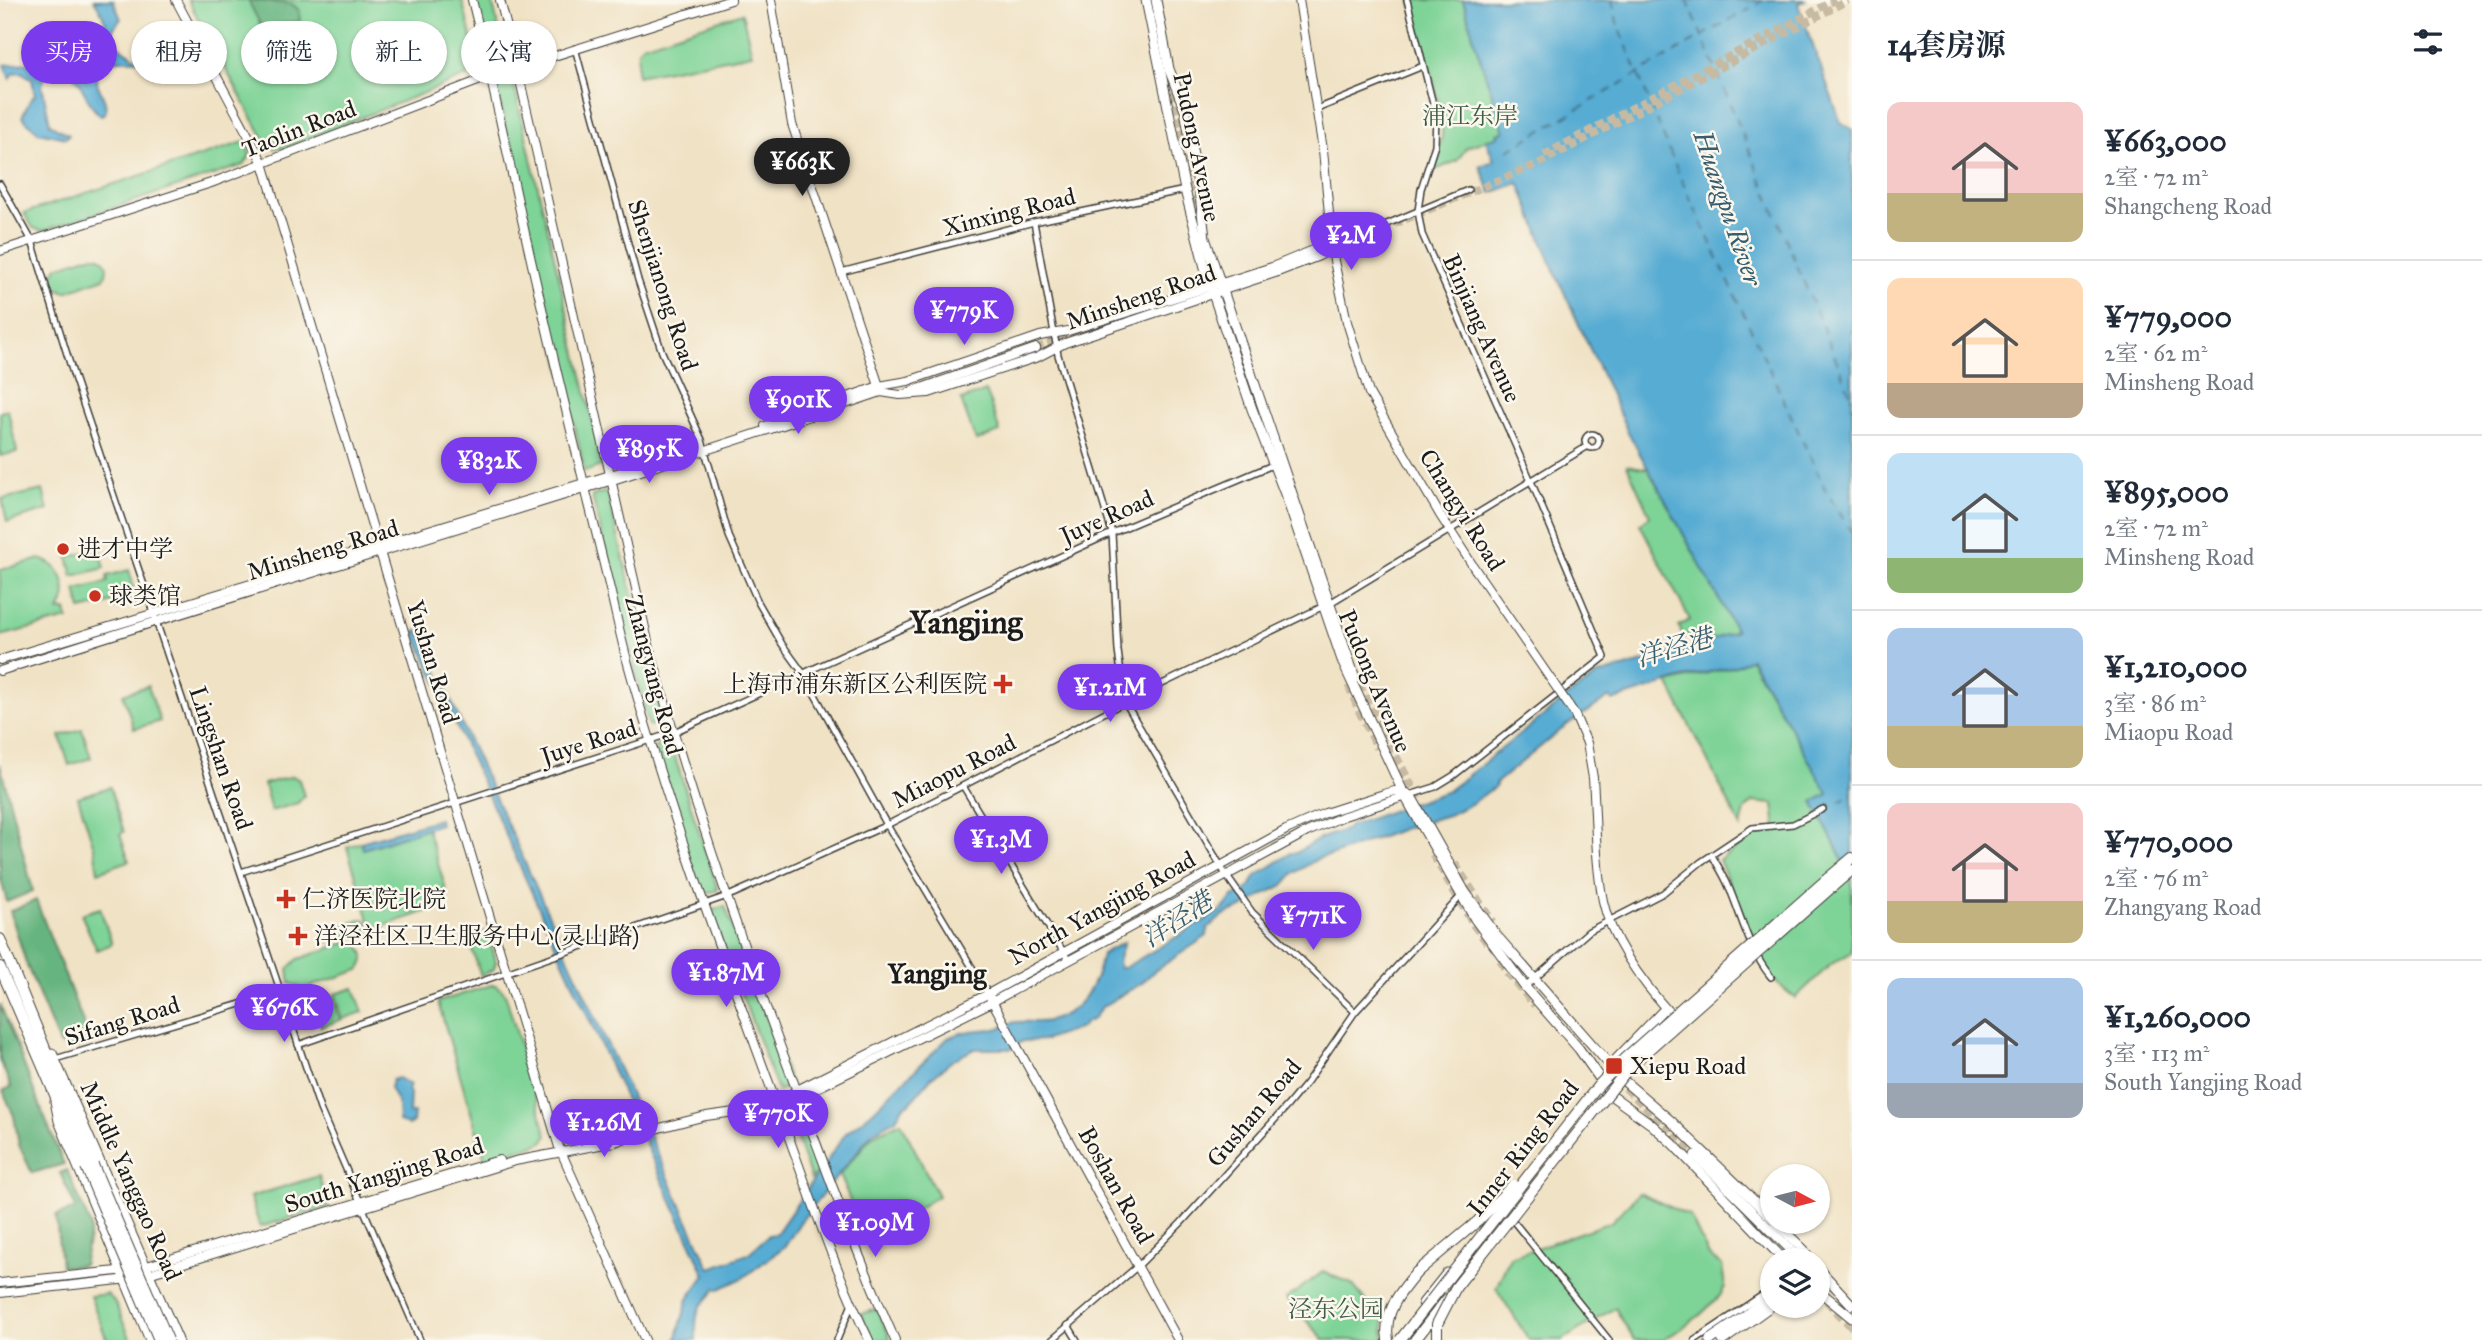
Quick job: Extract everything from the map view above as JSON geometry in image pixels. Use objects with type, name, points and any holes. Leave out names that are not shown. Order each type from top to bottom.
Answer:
[{"type":"highway","name":"Inner Ring Road","points":[[1397,1340],[1599,1083],[1852,858]]},
{"type":"highway","name":"Inner Ring Road","points":[[1417,1340],[1631,1065],[1852,870]]},
{"type":"highway","name":"Middle Yanggao Road","points":[[0,939],[159,1340]]},
{"type":"highway","name":"Middle Yanggao Road","points":[[0,967],[53,1091],[90,1166],[168,1340]]},
{"type":"highway","points":[[1388,1340],[1388,1318],[1401,1290],[1417,1272],[1478,1221],[1504,1195],[1599,1083]]},
{"type":"highway","points":[[1437,1340],[1437,1324],[1456,1287]]},
{"type":"highway","points":[[1725,1340],[1760,1307]]},
{"type":"highway","points":[[1710,1340],[1760,1312]]},
{"type":"main road","name":"Yushan Road","points":[[176,0],[263,163],[560,1149],[645,1340]]},
{"type":"main road","name":"Zhangyang Road","points":[[472,0],[477,21]]},
{"type":"main road","name":"Zhangyang Road","points":[[500,0],[505,21]]},
{"type":"main road","name":"Taolin Road","points":[[557,54],[731,0]]},
{"type":"main road","points":[[771,0],[792,124],[880,389]]},
{"type":"main road","name":"Pudong Avenue","points":[[1146,0],[1185,190],[1216,288],[1326,604],[1360,690],[1407,796],[1463,895],[1525,987],[1579,1049],[1599,1083],[1673,1144],[1773,1248]]},
{"type":"main road","name":"Pudong Avenue","points":[[1156,0],[1169,69],[1185,110],[1204,233],[1216,288]]},
{"type":"main road","name":"Changyi Road","points":[[1299,0],[1323,150],[1332,248],[1347,322],[1369,393],[1450,531],[1574,713],[1587,743],[1603,902],[1630,961],[1681,1026],[1623,1080]]},
{"type":"main road","name":"Taolin Road","points":[[0,251],[211,183],[470,84]]},
{"type":"main road","name":"Zhangyang Road","points":[[493,84],[584,486],[627,662],[650,740],[704,904],[806,1185],[852,1304],[869,1340]]},
{"type":"main road","name":"Zhangyang Road","points":[[521,84],[648,641],[672,733],[725,897],[860,1262],[895,1340]]},
{"type":"main road","points":[[1182,124],[1204,233]]},
{"type":"main road","name":"Minsheng Road","points":[[880,389],[900,395],[929,393],[1038,357],[1056,346],[1318,248],[1332,248]]},
{"type":"main road","name":"Minsheng Road","points":[[0,660],[378,551],[705,449],[1053,333],[1216,288]]},
{"type":"main road","points":[[900,395],[1035,345],[942,374],[908,381]]},
{"type":"main road","name":"Minsheng Road","points":[[0,671],[155,616]]},
{"type":"main road","name":"North Yangjing Road","points":[[990,998],[1063,951],[1221,865],[1325,813],[1387,793],[1407,796]]},
{"type":"main road","name":"North Yangjing Road","points":[[777,1104],[1069,961],[1226,875],[1344,816],[1407,796]]},
{"type":"main road","name":"Pudong Avenue","points":[[1463,895],[1623,1080],[1672,1122],[1760,1207]]},
{"type":"main road","name":"Boshan Road","points":[[990,998],[1178,1340]]},
{"type":"main road","points":[[1535,1005],[1588,1064]]},
{"type":"main road","points":[[1397,1340],[1500,1205],[1599,1083],[1610,1065],[1665,1008]]},
{"type":"main road","name":"Middle Yanggao Road","points":[[41,1042],[55,1059],[178,1340]]},
{"type":"main road","points":[[1417,1340],[1623,1080]]},
{"type":"main road","name":"Middle Yanggao Road","points":[[53,1091],[59,1121],[150,1340]]},
{"type":"main road","name":"South Yangjing Road","points":[[121,1273],[148,1270],[362,1206],[513,1156],[636,1134],[714,1114],[777,1104]]},
{"type":"main road","points":[[1695,1155],[1789,1248]]},
{"type":"main road","name":"Pudong Avenue","points":[[1788,1234],[1802,1248]]},
{"type":"main road","points":[[0,1283],[121,1273]]},
{"type":"main road","points":[[0,1293],[121,1273]]},
{"type":"main road","points":[[1830,1281],[1852,1305]]},
{"type":"main road","points":[[1830,1300],[1852,1318]]},
{"type":"street","name":"Binjiang Avenue","points":[[1407,0],[1436,117],[1437,131],[1420,189],[1418,211],[1422,234],[1605,657]]},
{"type":"street","name":"Shenjianong Road","points":[[575,48],[638,280],[663,352],[705,449],[729,537],[758,602],[782,644],[803,673],[887,825],[990,998]]},
{"type":"street","points":[[1317,109],[1423,66]]},
{"type":"street","name":"Lingshan Road","points":[[0,184],[32,241],[74,376],[327,1128],[420,1339]]},
{"type":"street","name":"Xinxing Road","points":[[841,272],[1034,222],[1185,190]]},
{"type":"street","name":"Minsheng Road","points":[[1332,248],[1468,190]]},
{"type":"street","points":[[1034,222],[1056,346],[1112,533],[1118,651],[1125,702],[1226,875],[1252,912],[1355,1012]]},
{"type":"street","name":"Miaopu Road","points":[[298,1045],[725,897],[887,825],[1125,702],[1326,604],[1588,446]]},
{"type":"street","name":"Juye Road","points":[[240,872],[672,733],[1112,533],[1278,462]]},
{"type":"street","name":"North Yangjing Road","points":[[1407,796],[1435,786],[1452,776],[1605,657]]},
{"type":"street","points":[[963,786],[1069,961]]},
{"type":"street","points":[[1525,987],[1589,931],[1663,894],[1748,830],[1793,824],[1823,809]]},
{"type":"street","points":[[1712,855],[1727,882],[1746,937],[1758,961],[1771,977]]},
{"type":"street","name":"Gushan Road","points":[[1052,1340],[1158,1248],[1288,1105],[1355,1012],[1463,895]]},
{"type":"street","name":"Sifang Road","points":[[55,1059],[281,992]]},
{"type":"street","points":[[1500,1205],[1609,1340]]},
{"type":"street","points":[[1695,1340],[1760,1297]]},
{"type":"street","points":[[837,1340],[852,1304]]},
{"type":"street","points":[[1725,1340],[1760,1318]]},
{"type":"street","points":[[1068,1325],[1077,1340]]},
{"type":"green space","points":[[188,0],[462,0],[467,21],[461,21],[461,78],[447,84],[447,21],[351,21],[351,84],[447,84],[284,148],[273,148],[265,141],[227,71],[227,21],[199,21]]},
{"type":"green space","points":[[248,0],[292,4],[299,10],[300,21],[258,21]]},
{"type":"green space","points":[[473,0],[492,0],[497,21],[478,21]]},
{"type":"green space","name":"浦江东岸","points":[[1411,0],[1463,0],[1504,131],[1498,136],[1467,147],[1457,161],[1433,171],[1442,136],[1443,118]]},
{"type":"green space","points":[[742,13],[752,54],[637,76],[638,50],[642,45]]},
{"type":"green space","points":[[514,84],[603,465],[585,472],[496,86]]},
{"type":"green space","points":[[247,141],[250,156],[244,165],[42,231],[33,228],[24,213]]},
{"type":"green space","points":[[90,256],[99,257],[105,262],[107,269],[104,278],[66,292],[54,287],[51,278],[57,267]]},
{"type":"green space","points":[[986,391],[1000,432],[976,441],[961,400]]},
{"type":"green space","points":[[8,410],[17,452],[0,456],[0,412]]},
{"type":"green space","points":[[1627,465],[1648,469],[1736,631],[1704,643],[1700,632],[1683,637],[1679,626],[1690,620],[1640,524],[1650,516]]},
{"type":"green space","points":[[43,490],[48,510],[7,522],[2,499]]},
{"type":"green space","points":[[607,491],[664,722],[649,726],[592,496]]},
{"type":"green space","points":[[100,549],[105,568],[73,576],[68,557]]},
{"type":"green space","points":[[40,559],[48,562],[60,573],[65,588],[59,611],[66,610],[68,619],[0,636],[0,570]]},
{"type":"green space","points":[[129,570],[138,602],[115,608],[113,602],[81,610],[76,590],[108,582],[107,576]]},
{"type":"green space","points":[[1750,659],[1829,794],[1813,802],[1852,878],[1852,952],[1830,965],[1795,998],[1772,979],[1764,966],[1719,860],[1766,829],[1776,829],[1773,804],[1753,802],[1745,810],[1741,827],[1668,683],[1736,666]]},
{"type":"green space","points":[[148,686],[160,721],[134,729],[123,694]]},
{"type":"green space","points":[[82,729],[91,758],[69,765],[60,736]]},
{"type":"green space","points":[[670,742],[718,890],[701,895],[655,747]]},
{"type":"green space","points":[[0,764],[33,891],[7,902],[0,876]]},
{"type":"green space","points":[[293,776],[299,780],[304,796],[298,803],[271,811],[264,784]]},
{"type":"green space","points":[[110,787],[124,832],[120,834],[129,861],[98,872],[94,847],[78,797]]},
{"type":"green space","points":[[427,828],[446,890],[438,893],[442,906],[372,930],[347,847],[361,842],[364,849]]},
{"type":"green space","points":[[36,900],[91,1043],[68,1049],[59,1044],[27,966],[10,911]]},
{"type":"green space","points":[[725,906],[791,1085],[778,1091],[710,911]]},
{"type":"green space","points":[[100,908],[112,944],[97,950],[81,914]]},
{"type":"green space","points":[[365,919],[369,930],[328,942],[325,931]]},
{"type":"green space","points":[[487,931],[496,961],[494,969],[481,976],[468,937]]},
{"type":"green space","points":[[345,943],[358,945],[363,951],[364,961],[359,970],[303,989],[290,983],[288,969],[298,959]]},
{"type":"green space","points":[[496,985],[505,993],[547,1136],[539,1144],[485,1159],[438,1002]]},
{"type":"green space","points":[[354,988],[363,1012],[343,1019],[335,994]]},
{"type":"green space","points":[[332,995],[341,1020],[321,1027],[312,1002]]},
{"type":"green space","points":[[0,1004],[64,1164],[32,1173],[19,1145],[14,1116],[3,1091],[11,1087],[0,1060]]},
{"type":"green space","points":[[799,1110],[821,1168],[811,1179],[788,1114]]},
{"type":"green space","points":[[901,1122],[938,1196],[865,1241],[840,1174],[873,1135]]},
{"type":"green space","points":[[67,1170],[91,1227],[83,1265],[61,1267],[56,1216],[76,1208],[60,1173]]},
{"type":"green space","points":[[319,1176],[328,1207],[260,1227],[250,1197]]},
{"type":"green space","points":[[1639,1193],[1690,1216],[1709,1256],[1722,1265],[1725,1287],[1719,1297],[1699,1316],[1664,1340],[1634,1340],[1615,1308],[1562,1340],[1529,1340],[1496,1288],[1510,1257],[1611,1222]]},
{"type":"green space","name":"泾东公园","points":[[1323,1272],[1352,1284],[1369,1305],[1384,1313],[1384,1340],[1322,1340],[1286,1299]]},
{"type":"green space","points":[[107,1294],[114,1301],[131,1340],[107,1340],[90,1296]]},
{"type":"green space","points":[[877,1309],[891,1340],[873,1340],[861,1314]]},
{"type":"water","points":[[94,0],[113,0],[121,19],[117,24],[117,21],[105,21]]},
{"type":"water","name":"Huangpu River","points":[[1463,0],[1805,0],[1798,4],[1841,123],[1852,129],[1852,878],[1813,802],[1828,794],[1751,659],[1736,666],[1683,678],[1612,701],[1610,697],[1567,725],[1471,804],[1451,814],[1319,858],[1293,874],[1284,885],[1224,915],[1208,928],[1207,936],[1153,972],[1142,983],[1103,1006],[1093,1019],[1081,1028],[1046,1040],[1023,1041],[1010,1049],[974,1049],[953,1060],[903,1107],[896,1119],[873,1132],[801,1221],[785,1246],[743,1278],[717,1290],[715,1288],[699,1310],[696,1340],[676,1340],[688,1299],[705,1275],[414,632],[419,630],[709,1267],[748,1254],[769,1235],[776,1234],[846,1133],[871,1113],[948,1038],[1016,1022],[1044,1022],[1070,1012],[1091,987],[1102,954],[1124,942],[1118,962],[1120,968],[1124,968],[1222,910],[1233,897],[1249,888],[1256,876],[1291,853],[1296,853],[1349,826],[1448,791],[1598,675],[1675,653],[1736,631],[1627,430],[1554,270],[1519,183],[1491,193],[1480,166],[1494,161],[1486,140],[1504,131]]},
{"type":"water","points":[[117,45],[131,54],[131,60],[117,60]]},
{"type":"water","points":[[21,64],[21,72],[14,73],[10,79],[4,65]]},
{"type":"water","points":[[33,84],[42,84],[50,124],[69,135],[66,138],[38,132],[22,117],[35,95]]},
{"type":"water","points":[[98,84],[106,105],[105,113],[101,115],[96,111],[80,85]]},
{"type":"water","points":[[439,819],[440,824],[363,849],[361,842]]},
{"type":"water","points":[[398,1078],[410,1085],[409,1113],[414,1113],[413,1122],[408,1125],[399,1122],[398,1104],[390,1088],[392,1080]]},
{"type":"ferry route","points":[[1612,0],[1617,22],[1681,179],[1826,491],[1852,533]]},
{"type":"ferry route","points":[[1687,0],[1852,398]]},
{"type":"ferry route","points":[[1508,150],[1764,0]]},
{"type":"ferry route","points":[[1824,808],[1843,800],[1852,792]]},
{"type":"tunnel","points":[[1544,155],[1835,0]]},
{"type":"tunnel","points":[[1328,252],[1542,162],[1848,0]]},
{"type":"tunnel","points":[[1170,77],[1201,232]]},
{"type":"tunnel","points":[[1159,308],[1199,294]]},
{"type":"tunnel","points":[[1036,348],[1103,326]]},
{"type":"tunnel","points":[[1352,672],[1418,799]]},
{"type":"tunnel","points":[[1349,685],[1378,748]]},
{"type":"tunnel","points":[[1433,854],[1474,925],[1488,943]]},
{"type":"tunnel","points":[[1454,863],[1492,922]]},
{"type":"tunnel","points":[[1501,960],[1506,971],[1535,1005]]},
{"type":"tunnel","points":[[1616,1078],[1695,1155]]},
{"type":"tunnel","points":[[1830,1304],[1852,1327]]},
{"type":"place","name":"进才中学","points":[[63,549]]},
{"type":"place","name":"球类馆","points":[[95,596]]},
{"type":"place","name":"上海市浦东新区公利医院","points":[[1003,684]]},
{"type":"place","name":"仁济医院北院","points":[[286,899]]},
{"type":"place","name":"洋泾社区卫生服务中心(灵山路)","points":[[298,936]]},
{"type":"place","name":"Xiepu Road","points":[[1614,1066]]},
{"type":"district","name":"Yangjing","points":[[966,622]]},
{"type":"district","name":"Yangjing","points":[[937,973]]},
{"type":"water label","name":"洋泾港","points":[[1674,647]]},
{"type":"water label","name":"洋泾港","points":[[1177,919]]}]
